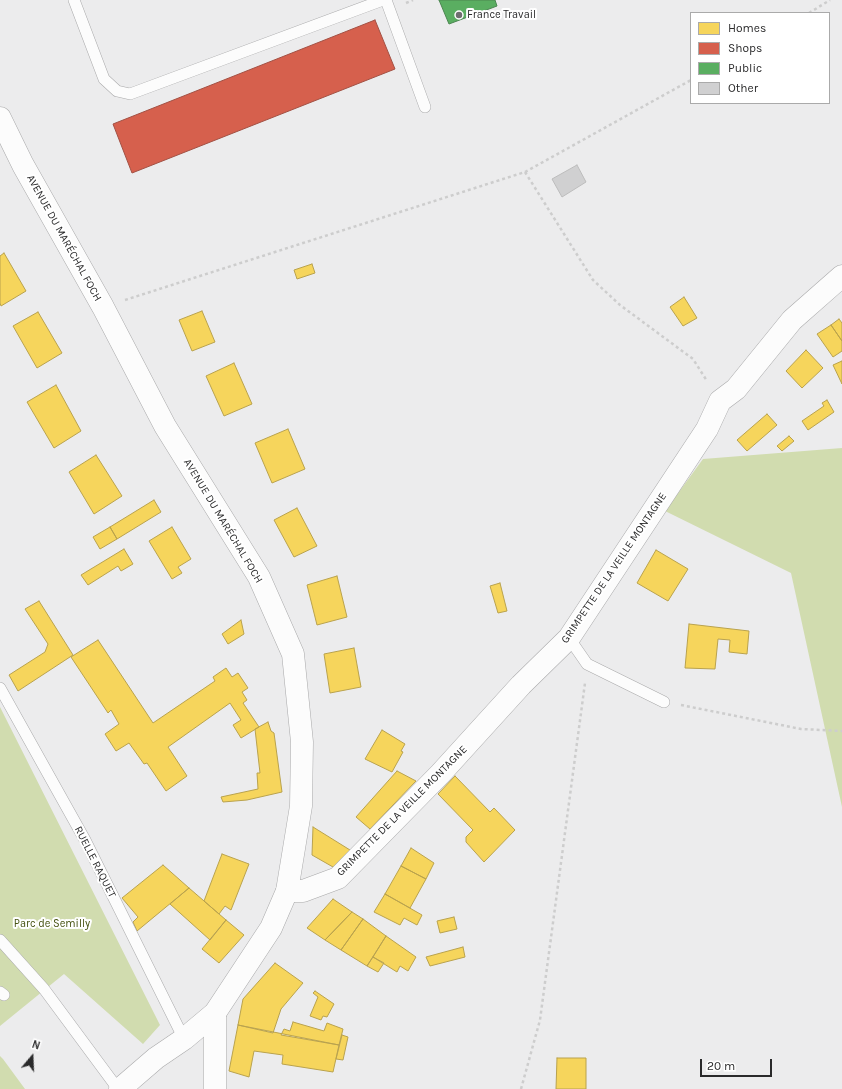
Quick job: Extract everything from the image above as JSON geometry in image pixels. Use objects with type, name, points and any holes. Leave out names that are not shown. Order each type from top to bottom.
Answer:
[{"type":"main road","name":"AVENUE DU MARÉCHAL FOCH","points":[[0,118],[23,165],[103,307],[165,426],[259,577],[293,654],[302,742],[301,806],[287,891],[271,928],[215,1013],[184,1039],[156,1058],[119,1089]]},
{"type":"main road","name":"GRIMPETTE DE LA VEILLE MONTAGNE","points":[[287,891],[303,891],[338,878],[441,773],[521,685],[569,638],[707,428],[720,401],[736,388],[792,320],[842,276]]},
{"type":"main road","points":[[215,1013],[216,1089]]},
{"type":"lane","points":[[74,0],[104,79],[117,91],[130,94],[382,0]]},
{"type":"lane","points":[[386,0],[425,107]]},
{"type":"lane","points":[[569,638],[587,664],[664,702]]},
{"type":"lane","name":"RUELLE RAQUET","points":[[0,688],[85,840],[184,1039]]},
{"type":"lane","points":[[0,940],[44,989],[119,1089]]},
{"type":"path","points":[[811,12],[830,0]]},
{"type":"path","points":[[103,307],[525,172],[690,81]]},
{"type":"path","points":[[525,172],[593,280],[620,305],[693,359],[720,401]]},
{"type":"path","points":[[521,1089],[540,1020],[587,664]]},
{"type":"path","points":[[664,702],[801,730],[842,731]]},
{"type":"green space","points":[[842,448],[842,807],[791,573],[665,511],[703,459]]},
{"type":"green space","name":"Parc de Semilly","points":[[0,707],[160,1025],[143,1044],[64,974],[0,1026]]},
{"type":"green space","points":[[0,1056],[3,1059],[25,1089],[0,1089]]},
{"type":"building: Homes","points":[[4,253],[26,291],[1,306],[0,256]]},
{"type":"building: Homes","points":[[312,264],[315,273],[297,279],[294,270]]},
{"type":"building: Homes","points":[[684,297],[697,318],[683,326],[670,307]]},
{"type":"building: Homes","points":[[202,311],[215,342],[192,351],[179,320]]},
{"type":"building: Homes","points":[[38,312],[62,353],[37,368],[13,326]]},
{"type":"building: Homes","points":[[839,319],[842,323],[842,341],[831,325]]},
{"type":"building: Homes","points":[[831,325],[842,341],[842,351],[833,357],[817,334]]},
{"type":"building: Homes","points":[[806,350],[823,368],[802,388],[786,371]]},
{"type":"building: Homes","points":[[842,361],[842,384],[833,365]]},
{"type":"building: Homes","points":[[234,363],[252,404],[224,416],[206,376]]},
{"type":"building: Homes","points":[[56,385],[81,431],[54,448],[27,402]]},
{"type":"building: Homes","points":[[827,400],[834,412],[808,430],[802,421],[824,406],[822,403]]},
{"type":"building: Homes","points":[[767,414],[777,425],[747,451],[737,440]]},
{"type":"building: Homes","points":[[288,429],[305,469],[272,483],[255,443]]},
{"type":"building: Homes","points":[[789,436],[794,441],[782,451],[777,446]]},
{"type":"building: Homes","points":[[96,455],[122,496],[94,514],[69,472]]},
{"type":"building: Homes","points":[[154,500],[161,512],[117,539],[110,527]]},
{"type":"building: Homes","points":[[297,508],[317,546],[294,557],[274,520]]},
{"type":"building: Homes","points":[[110,527],[117,539],[100,549],[93,537]]},
{"type":"building: Homes","points":[[172,527],[191,559],[178,567],[182,573],[172,579],[149,541]]},
{"type":"building: Homes","points":[[124,549],[133,564],[121,571],[118,566],[88,585],[81,575]]},
{"type":"building: Homes","points":[[656,550],[688,569],[668,601],[637,583]]},
{"type":"building: Homes","points":[[337,576],[347,617],[317,625],[307,585]]},
{"type":"building: Homes","points":[[500,583],[507,611],[498,613],[490,586]]},
{"type":"building: Homes","points":[[39,601],[73,655],[18,691],[9,675],[45,652],[48,644],[25,609]]},
{"type":"building: Homes","points":[[241,620],[244,634],[228,644],[222,634]]},
{"type":"building: Homes","points":[[689,624],[749,631],[747,654],[729,652],[730,640],[718,639],[715,669],[685,668]]},
{"type":"building: Homes","points":[[98,640],[153,723],[215,681],[213,677],[226,668],[232,677],[238,673],[248,688],[242,692],[247,700],[243,703],[259,727],[241,738],[233,725],[241,720],[230,703],[168,747],[187,776],[166,791],[147,763],[144,764],[129,743],[116,751],[105,734],[119,724],[111,710],[108,713],[71,657]]},
{"type":"building: Homes","points":[[354,648],[361,687],[330,693],[324,654]]},
{"type":"building: Homes","points":[[268,722],[271,731],[274,733],[282,792],[247,800],[223,802],[221,797],[258,789],[257,773],[260,773],[255,729]]},
{"type":"building: Homes","points":[[382,730],[405,744],[401,751],[403,752],[392,772],[365,759]]},
{"type":"building: Homes","points":[[397,771],[416,781],[370,829],[356,817]]},
{"type":"building: Homes","points":[[455,776],[490,812],[494,808],[515,830],[484,862],[466,842],[466,837],[473,830],[438,794]]},
{"type":"building: Homes","points":[[313,827],[350,850],[333,867],[312,855]]},
{"type":"building: Homes","points":[[411,848],[434,863],[426,879],[401,866]]},
{"type":"building: Homes","points":[[222,854],[249,864],[231,910],[225,906],[219,914],[204,901]]},
{"type":"building: Homes","points":[[163,865],[189,888],[137,931],[133,922],[138,917],[122,898]]},
{"type":"building: Homes","points":[[401,866],[426,879],[410,908],[385,894]]},
{"type":"building: Homes","points":[[189,888],[226,920],[210,940],[170,904]]},
{"type":"building: Homes","points":[[385,894],[422,915],[417,925],[404,918],[400,925],[374,912]]},
{"type":"building: Homes","points":[[333,899],[352,912],[325,940],[307,928]]},
{"type":"building: Homes","points":[[352,912],[363,919],[341,950],[325,940]]},
{"type":"building: Homes","points":[[454,917],[457,929],[440,933],[437,921]]},
{"type":"building: Homes","points":[[363,919],[386,936],[367,966],[341,950]]},
{"type":"building: Homes","points":[[226,920],[244,935],[219,963],[202,949]]},
{"type":"building: Homes","points":[[386,936],[416,957],[408,971],[400,966],[397,972],[373,957]]},
{"type":"building: Homes","points":[[463,947],[465,957],[430,966],[426,957]]},
{"type":"building: Homes","points":[[373,957],[384,963],[378,972],[367,966]]},
{"type":"building: Homes","points":[[275,963],[303,983],[281,1009],[273,1033],[238,1025],[243,999]]},
{"type":"building: Homes","points":[[315,991],[334,1004],[327,1017],[323,1016],[321,1020],[310,1016],[318,997],[313,993]]},
{"type":"building: Homes","points":[[293,1022],[324,1031],[327,1023],[343,1029],[339,1045],[281,1035],[284,1029],[290,1031]]},
{"type":"building: Homes","points":[[238,1025],[339,1045],[333,1072],[282,1064],[283,1055],[254,1051],[249,1077],[229,1071]]},
{"type":"building: Homes","points":[[342,1035],[348,1037],[343,1060],[336,1059]]},
{"type":"building: Homes","points":[[557,1058],[586,1058],[586,1089],[556,1089]]},
{"type":"building: Shops","points":[[375,20],[395,69],[132,173],[113,124]]},
{"type":"building: Public","name":"France Travail","points":[[439,0],[495,0],[497,6],[449,24]]},
{"type":"building: Other","points":[[577,165],[586,182],[562,197],[552,179]]},
{"type":"place","name":"France Travail","points":[[459,15]]}]
